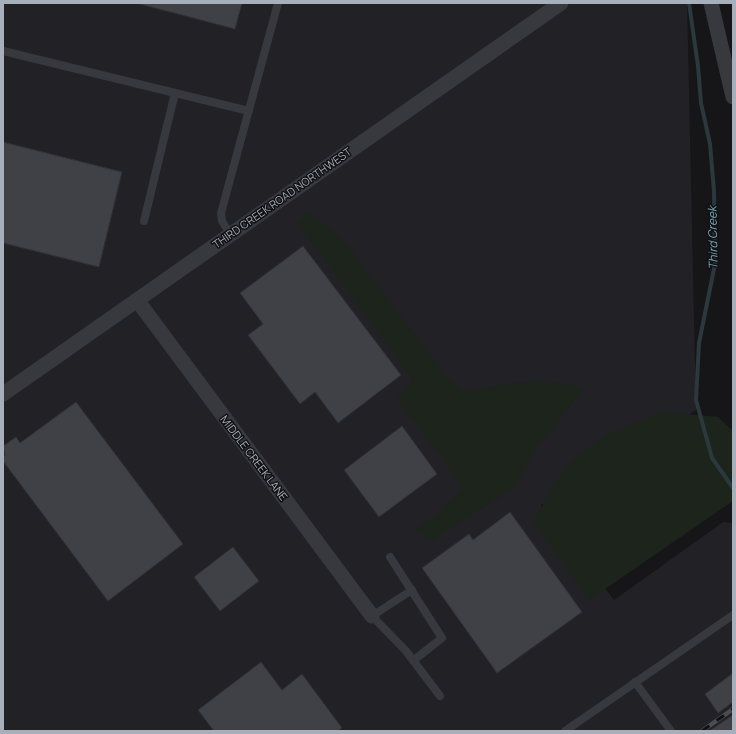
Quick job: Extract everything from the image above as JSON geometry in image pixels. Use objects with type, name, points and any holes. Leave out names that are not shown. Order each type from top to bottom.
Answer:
[{"type":"street","name":"THIRD CREEK ROAD NORTHWEST","points":[[3,394],[561,3]]},
{"type":"street","points":[[710,3],[733,97]]},
{"type":"street","name":"MIDDLE CREEK LANE","points":[[137,300],[372,616]]},
{"type":"lane","points":[[230,234],[222,221],[221,213],[278,3]]},
{"type":"lane","points":[[3,51],[249,111]]},
{"type":"lane","points":[[144,221],[175,93]]},
{"type":"lane","points":[[390,557],[442,638],[414,660]]},
{"type":"lane","points":[[412,590],[372,616],[414,660],[440,696]]},
{"type":"lane","points":[[565,731],[733,615]]},
{"type":"lane","points":[[635,682],[671,731]]},
{"type":"shaded area","points":[[3,3],[687,3],[696,410],[541,505],[614,600],[723,522],[733,523],[733,731],[3,731]]},
{"type":"shaded area","points":[[308,211],[343,240],[447,377],[465,391],[539,381],[554,382],[584,389],[536,448],[514,488],[432,540],[414,530],[439,513],[464,487],[398,399],[413,379],[297,222]]},
{"type":"shaded area","points":[[664,412],[718,417],[733,431],[733,501],[589,600],[533,521],[566,466],[607,434]]},
{"type":"building","points":[[136,3],[242,3],[235,29]]},
{"type":"building","points":[[3,142],[122,172],[99,267],[3,243]]},
{"type":"building","points":[[303,246],[401,375],[338,423],[315,392],[300,404],[248,335],[263,324],[240,293]]},
{"type":"building","points":[[76,402],[183,544],[108,601],[3,461],[3,457],[5,455],[3,446],[16,437],[20,443]]},
{"type":"building","points":[[402,426],[437,474],[379,517],[344,470]]},
{"type":"building","points":[[510,512],[582,612],[497,673],[422,568],[469,534],[473,540]]},
{"type":"building","points":[[233,547],[259,581],[220,611],[194,577]]},
{"type":"building","points":[[261,662],[282,690],[302,674],[342,728],[337,731],[214,731],[198,710]]},
{"type":"building","points":[[733,673],[733,702],[718,713],[705,694]]},
{"type":"building","points":[[733,715],[733,731],[709,731]]},
{"type":"waterway","name":"Third Creek","points":[[689,3],[698,66],[701,103],[710,144],[714,191],[715,264],[699,343],[696,400],[712,458],[733,488]]},
{"type":"railway","points":[[702,731],[733,709]]}]
